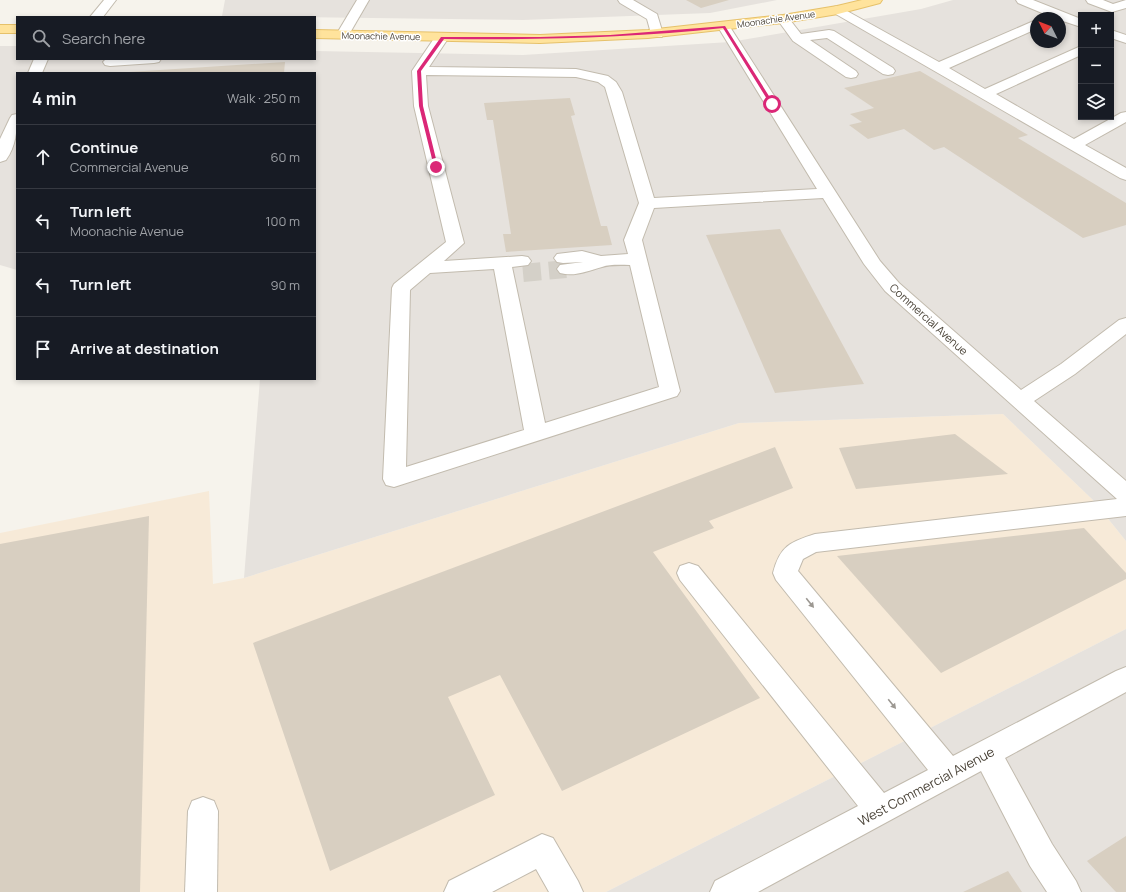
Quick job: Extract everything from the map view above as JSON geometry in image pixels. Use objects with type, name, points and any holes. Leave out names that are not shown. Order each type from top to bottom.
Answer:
[{"type":"main road","name":"Moonachie Avenue","points":[[316,34],[540,38],[657,34],[783,19],[838,10],[869,1]]},
{"type":"main road","points":[[0,29],[16,29]]},
{"type":"street","points":[[97,16],[110,0]]},
{"type":"street","points":[[342,35],[363,0]]},
{"type":"street","points":[[624,0],[653,17],[657,34]]},
{"type":"street","points":[[1022,0],[1046,12]]},
{"type":"street","points":[[1092,0],[1112,8],[1126,4]]},
{"type":"street","points":[[838,10],[1126,175]]},
{"type":"street","points":[[783,19],[798,38],[851,74]]},
{"type":"street","points":[[1066,19],[1078,22]]},
{"type":"street","name":"Commercial Avenue","points":[[724,27],[828,193],[874,264],[892,287],[1126,494]]},
{"type":"street","points":[[939,67],[1030,27]]},
{"type":"street","points":[[798,38],[830,34],[888,70]]},
{"type":"street","points":[[419,71],[576,73],[603,79],[611,85],[615,92],[647,203],[633,240],[670,391],[394,479],[400,288],[455,243],[421,106],[419,71],[442,37]]},
{"type":"street","points":[[985,94],[1078,51]]},
{"type":"street","points":[[36,72],[41,60]]},
{"type":"street","points":[[110,62],[139,60]]},
{"type":"street","points":[[1074,145],[1126,116]]},
{"type":"street","points":[[0,157],[16,120]]},
{"type":"street","points":[[647,203],[828,193]]},
{"type":"street","points":[[565,263],[582,256],[600,261],[638,259]]},
{"type":"street","points":[[425,268],[513,268],[536,434]]},
{"type":"street","points":[[1020,400],[1068,369],[1126,324]]},
{"type":"street","points":[[949,774],[785,573],[788,560],[797,549],[815,543],[1126,507]]},
{"type":"street","points":[[689,574],[879,810]]},
{"type":"street","name":"West Commercial Avenue","points":[[726,892],[1126,679]]},
{"type":"street","points":[[988,753],[1041,855],[1064,892]]},
{"type":"street","points":[[202,892],[203,811]]},
{"type":"street","points":[[460,892],[542,849],[567,892]]},
{"type":"shaded area","points":[[225,0],[777,0],[710,13],[523,20],[316,17],[316,16],[222,16]]},
{"type":"shaded area","points":[[953,0],[1126,0],[1126,541],[1093,500],[1003,414],[739,423],[244,578],[260,380],[316,380],[316,72],[16,72],[16,270],[0,265],[0,46],[16,46],[16,60],[316,60],[316,51],[523,55],[730,42],[921,9]]},
{"type":"shaded area","points":[[1003,414],[1093,500],[1126,541],[1126,629],[606,892],[0,892],[0,533],[209,491],[213,584],[244,578],[739,423]]},
{"type":"shaded area","points":[[1126,629],[1126,892],[606,892]]},
{"type":"building","points":[[686,0],[729,0],[701,8]]},
{"type":"building","points":[[285,62],[284,72],[129,72]]},
{"type":"building","points":[[920,71],[1028,135],[1018,138],[1126,203],[1126,225],[1083,238],[944,147],[934,150],[904,129],[868,139],[849,125],[862,122],[850,114],[874,108],[844,88]]},
{"type":"building","points":[[570,98],[575,115],[571,116],[601,226],[607,226],[612,245],[506,252],[503,234],[511,234],[493,120],[487,120],[484,103]]},
{"type":"building","points":[[780,229],[864,384],[775,393],[706,235]]},
{"type":"building","points":[[955,434],[1008,474],[856,489],[839,448]]},
{"type":"building","points":[[775,447],[793,488],[709,521],[714,528],[653,552],[760,698],[562,791],[500,675],[448,697],[495,795],[330,871],[253,643]]},
{"type":"building","points":[[149,516],[140,892],[0,892],[0,544]]},
{"type":"building","points":[[1084,528],[1126,573],[1126,579],[941,673],[837,556]]},
{"type":"building","points":[[1126,836],[1126,892],[1116,892],[1087,861]]},
{"type":"building","points":[[1008,871],[1022,892],[963,892]]},
{"type":"tunnel","points":[[523,273],[566,269]]},
{"type":"route","points":[[436,167],[421,106],[419,71],[442,37],[540,38],[610,36],[666,33],[724,27],[772,104]]}]
